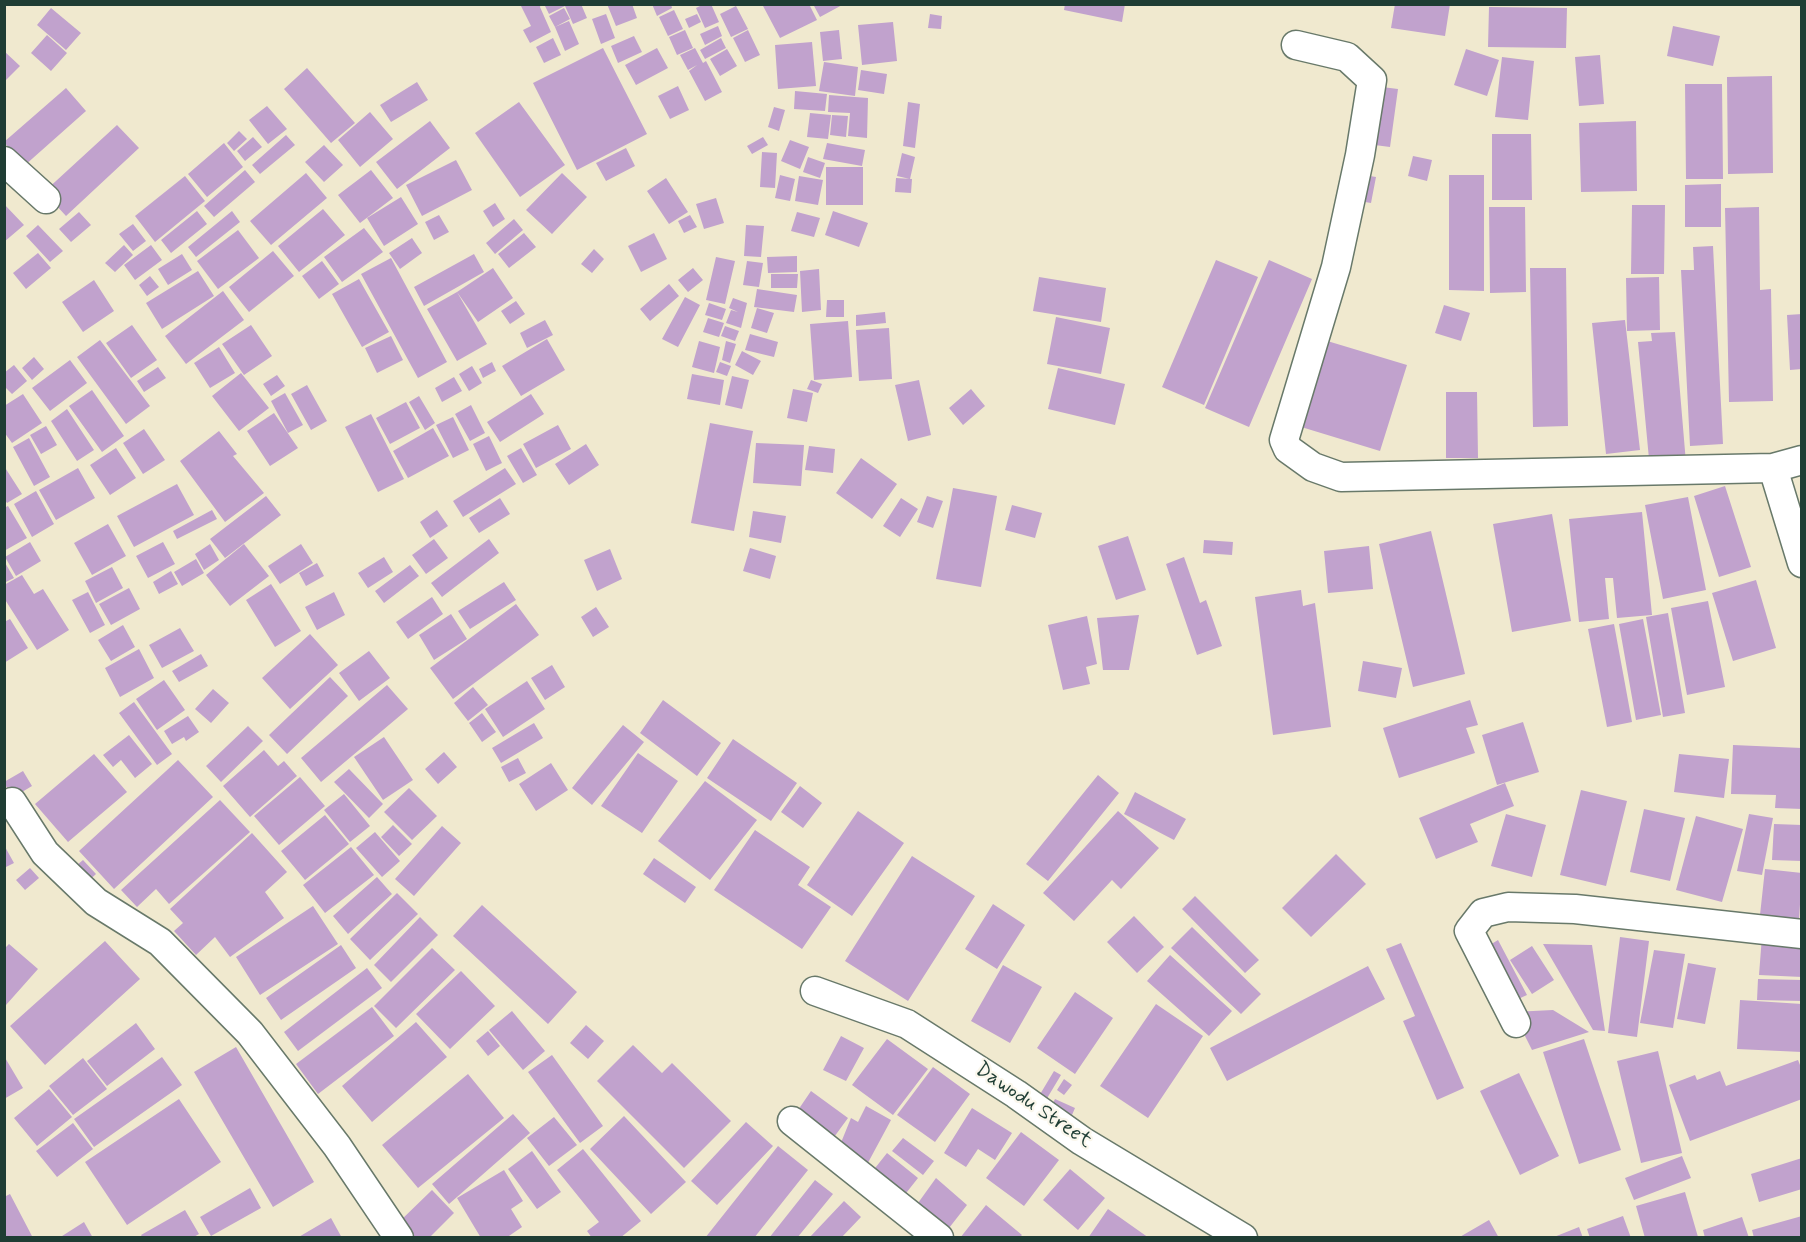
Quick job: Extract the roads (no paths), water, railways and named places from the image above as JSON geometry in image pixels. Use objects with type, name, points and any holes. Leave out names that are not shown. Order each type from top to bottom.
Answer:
[{"type":"street","points":[[1296,45],[1347,57],[1372,81],[1336,267],[1284,440],[1288,449],[1313,467],[1341,477],[1773,468],[1802,460]]},
{"type":"street","points":[[4,161],[45,199]]},
{"type":"street","points":[[1773,468],[1802,563]]},
{"type":"street","points":[[12,802],[45,853],[96,902],[160,942],[250,1033],[337,1146],[399,1238]]},
{"type":"street","points":[[1516,1023],[1469,931],[1484,913],[1508,907],[1575,909],[1802,934]]},
{"type":"street","name":"Dawodu Street","points":[[815,991],[907,1024],[1016,1094],[1082,1141],[1243,1238]]},
{"type":"street","points":[[792,1121],[939,1238]]}]
